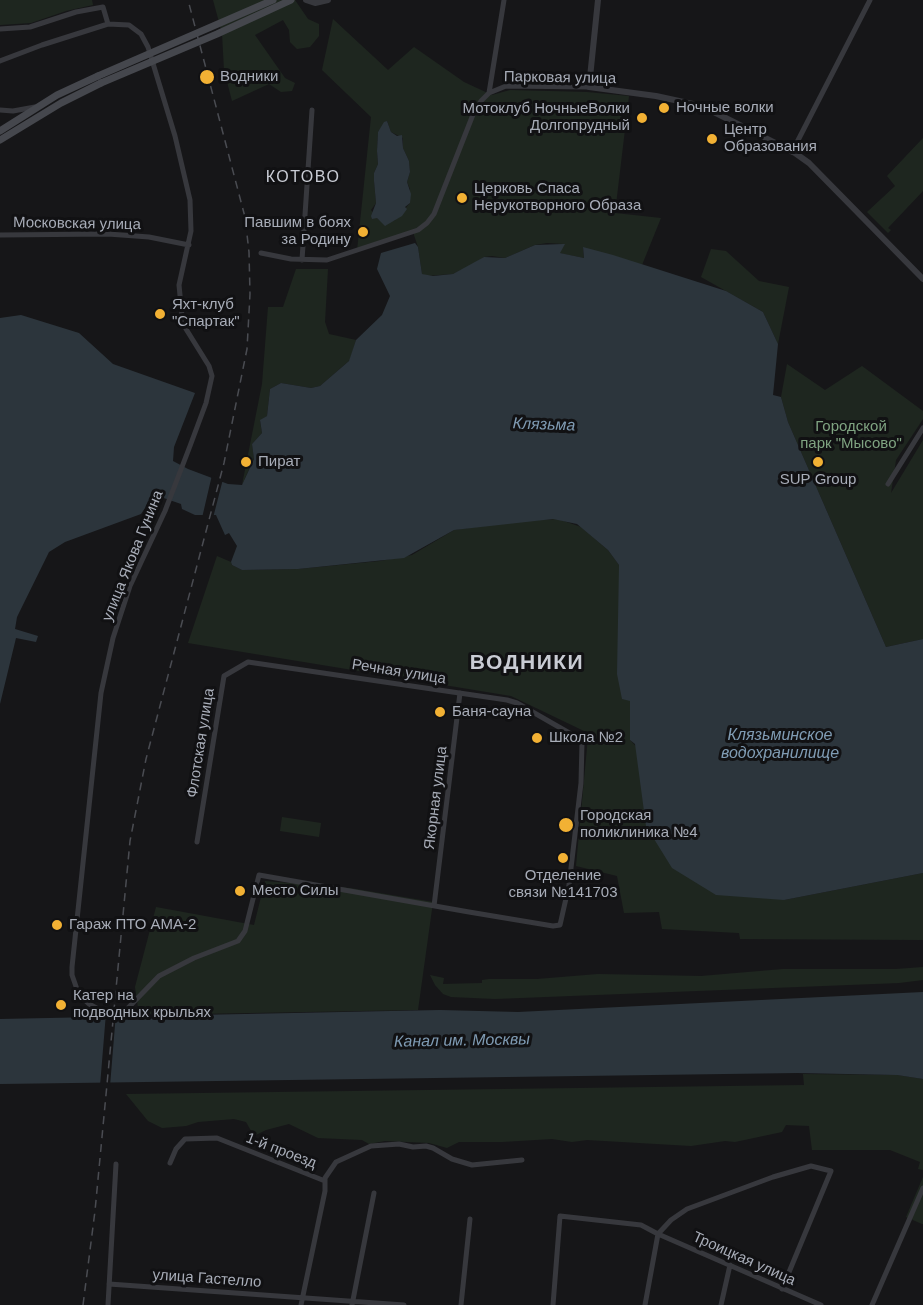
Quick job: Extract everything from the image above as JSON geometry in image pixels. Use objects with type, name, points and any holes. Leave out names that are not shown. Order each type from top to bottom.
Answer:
[{"type":"main road","points":[[0,130],[40,106],[273,0]]},
{"type":"main road","points":[[0,140],[99,79],[218,34],[291,0]]},
{"type":"street","points":[[306,0],[315,3],[328,0]]},
{"type":"street","points":[[489,93],[504,0]]},
{"type":"street","points":[[589,87],[598,0]]},
{"type":"street","points":[[792,152],[870,0]]},
{"type":"street","points":[[0,29],[30,27],[76,12],[103,7],[108,24],[0,61]]},
{"type":"street","name":"улица Якова Гунина","points":[[108,24],[122,24],[135,29],[148,47],[188,185],[191,214],[189,245],[179,285],[179,301],[186,329],[209,366],[212,376],[206,403],[165,511],[127,595],[113,638],[101,693],[72,967],[72,975],[79,995],[100,1010],[121,1010],[131,1006],[153,982],[165,973],[194,958],[238,941],[243,937],[259,875],[434,906]]},
{"type":"street","name":"Парковая улица","points":[[261,253],[302,260],[327,260],[387,241],[427,224],[434,214],[474,112],[489,93],[506,86],[589,87],[656,96],[702,106],[792,152],[808,163],[923,279]]},
{"type":"street","points":[[0,110],[21,111],[40,106]]},
{"type":"street","points":[[302,260],[312,110]]},
{"type":"street","name":"Московская улица","points":[[0,235],[111,234],[148,237],[189,245]]},
{"type":"street","points":[[888,484],[923,428]]},
{"type":"street","name":"Речная улица","points":[[248,662],[512,701],[582,742],[581,783],[562,922],[557,926],[434,906]]},
{"type":"street","name":"Флотская улица","points":[[197,842],[224,676],[248,662]]},
{"type":"street","name":"Якорная улица","points":[[434,906],[460,693]]},
{"type":"street","name":"1-й проезд","points":[[170,1163],[176,1149],[185,1139],[217,1138],[325,1181],[326,1175],[336,1162],[380,1144],[426,1146],[452,1159],[472,1165],[522,1160]]},
{"type":"street","points":[[108,1305],[116,1164]]},
{"type":"street","points":[[645,1305],[658,1234],[671,1220],[687,1209],[811,1166],[831,1170],[782,1289]]},
{"type":"street","points":[[301,1305],[325,1191],[325,1181]]},
{"type":"street","points":[[873,1305],[923,1188]]},
{"type":"street","points":[[353,1303],[374,1193]]},
{"type":"street","points":[[553,1305],[560,1216],[641,1225],[658,1234]]},
{"type":"street","points":[[461,1305],[471,1219]]},
{"type":"street","name":"Троицкая улица","points":[[658,1234],[821,1305]]},
{"type":"street","points":[[721,1305],[730,1265]]},
{"type":"street","name":"улица Гастелло","points":[[109,1284],[404,1305]]},
{"type":"green space","points":[[0,0],[92,0],[93,5],[31,23],[0,25]]},
{"type":"green space","points":[[213,0],[295,0],[308,19],[319,24],[319,36],[310,47],[297,49],[290,42],[289,30],[283,20],[255,35],[285,78],[295,83],[292,91],[281,92],[269,84],[232,101],[224,70],[222,33]]},
{"type":"green space","points":[[333,19],[388,70],[414,47],[464,82],[492,95],[510,90],[587,92],[629,96],[615,213],[661,218],[642,265],[583,248],[584,258],[559,253],[564,244],[547,243],[535,245],[505,258],[484,257],[453,274],[426,276],[422,274],[413,232],[357,251],[371,117],[322,70]],"holes":[[[387,121],[391,132],[403,138],[403,148],[409,161],[410,172],[407,182],[410,189],[410,203],[394,221],[379,220],[371,210],[376,203],[374,173],[378,164],[378,132]]]},
{"type":"green space","points":[[923,138],[923,191],[888,228],[891,230],[888,233],[867,212],[895,186],[887,176]]},
{"type":"green space","points":[[711,249],[726,251],[759,281],[789,287],[778,344],[763,312],[701,277]]},
{"type":"green space","points":[[296,269],[328,269],[325,322],[329,334],[356,340],[350,360],[320,386],[311,388],[281,383],[270,389],[267,416],[260,421],[262,433],[252,444],[254,458],[242,485],[262,384],[268,307],[283,307]]},
{"type":"green space","name":"Городской парк \"Мысово\"","points":[[787,364],[825,390],[862,366],[923,411],[923,419],[896,460],[891,493],[923,440],[923,639],[886,647],[788,422],[781,397]]},
{"type":"green space","points":[[558,519],[581,527],[608,550],[619,565],[630,700],[630,740],[784,900],[923,873],[923,940],[740,939],[739,933],[662,929],[659,912],[624,913],[617,876],[576,866],[588,737],[584,731],[511,696],[188,643],[217,556],[242,570],[298,569],[380,561],[412,555],[454,530],[519,521]]},
{"type":"green space","points":[[282,817],[321,823],[319,837],[280,831]]},
{"type":"green space","points":[[265,881],[350,888],[433,902],[418,1010],[139,1015],[135,987],[156,907],[254,925]]},
{"type":"green space","points":[[923,967],[923,980],[899,983],[495,999],[451,997],[443,994],[430,975],[444,978],[443,984],[482,983],[482,980],[489,979],[537,979],[598,974],[701,976],[783,969]]},
{"type":"green space","points":[[803,1074],[897,1075],[923,1079],[923,1170],[918,1169],[920,1162],[890,1150],[812,1150],[809,1126],[786,1125],[782,1132],[735,1142],[725,1141],[691,1146],[587,1140],[572,1142],[552,1139],[459,1142],[447,1148],[429,1143],[385,1141],[369,1144],[362,1140],[318,1138],[289,1124],[254,1136],[246,1122],[234,1119],[162,1128],[148,1121],[126,1094],[804,1085]]},
{"type":"green space","points":[[923,1177],[923,1224],[922,1224],[906,1217]]},
{"type":"water","points":[[387,121],[391,132],[397,136],[402,135],[403,148],[409,161],[410,172],[407,182],[411,194],[410,203],[405,207],[407,209],[402,216],[385,226],[377,218],[372,219],[371,216],[376,203],[374,173],[378,164],[378,132]]},
{"type":"water","name":"Клязьминское водохранилище","points":[[415,243],[418,247],[422,274],[433,276],[453,274],[484,257],[505,258],[535,245],[565,244],[560,253],[584,258],[583,247],[613,255],[726,291],[763,312],[778,344],[773,395],[781,397],[788,422],[886,647],[923,639],[923,873],[784,900],[716,895],[672,868],[646,826],[635,744],[630,740],[630,701],[622,699],[617,674],[619,565],[608,550],[577,524],[553,519],[454,530],[404,558],[298,569],[242,570],[232,565],[237,546],[229,533],[225,535],[216,515],[195,515],[182,509],[181,504],[161,497],[149,502],[141,514],[65,542],[49,552],[17,617],[15,629],[38,636],[36,642],[16,638],[0,704],[0,318],[21,315],[79,333],[113,364],[195,393],[174,447],[173,461],[228,484],[242,485],[254,459],[252,444],[262,433],[260,420],[267,416],[270,389],[281,383],[311,388],[320,386],[349,361],[356,340],[382,315],[390,296],[377,269],[381,253]]},
{"type":"water","name":"Канал им. Москвы","points":[[923,992],[923,1079],[897,1075],[797,1073],[0,1084],[0,1019],[440,1010],[518,1012]]},
{"type":"pier","points":[[212,475],[223,479],[213,518],[202,518]]},
{"type":"pier","points":[[106,1013],[116,1013],[110,1086],[100,1086]]},
{"type":"railway","points":[[83,1305],[95,1211],[130,841],[146,759],[224,463],[247,349],[250,294],[245,217],[188,0]]},
{"type":"place","name":"Водники","points":[[207,77]]},
{"type":"place","name":"Ночные волки","points":[[664,108]]},
{"type":"place","name":"Мотоклуб НочныеВолки Долгопрудный","points":[[642,118]]},
{"type":"place","name":"Центр Образования","points":[[712,139]]},
{"type":"place","name":"Церковь Спаса Нерукотворного Образа","points":[[462,198]]},
{"type":"place","name":"Павшим в боях за Родину","points":[[363,232]]},
{"type":"place","name":"Яхт-клуб \"Спартак\"","points":[[160,314]]},
{"type":"place","name":"Пират","points":[[246,462]]},
{"type":"place","name":"SUP Group","points":[[818,462]]},
{"type":"place","name":"Баня-сауна","points":[[440,712]]},
{"type":"place","name":"Школа №2","points":[[537,738]]},
{"type":"place","name":"Городская поликлиника №4","points":[[566,825]]},
{"type":"place","name":"Отделение связи №141703","points":[[563,858]]},
{"type":"place","name":"Место Силы","points":[[240,891]]},
{"type":"place","name":"Гараж ПТО АМА-2","points":[[57,925]]},
{"type":"place","name":"Катер на подводных крыльях","points":[[61,1005]]},
{"type":"district","name":"КОТОВО","points":[[303,178]]},
{"type":"district","name":"ВОДНИКИ","points":[[527,663]]},
{"type":"water label","name":"Клязьма","points":[[544,425]]}]
